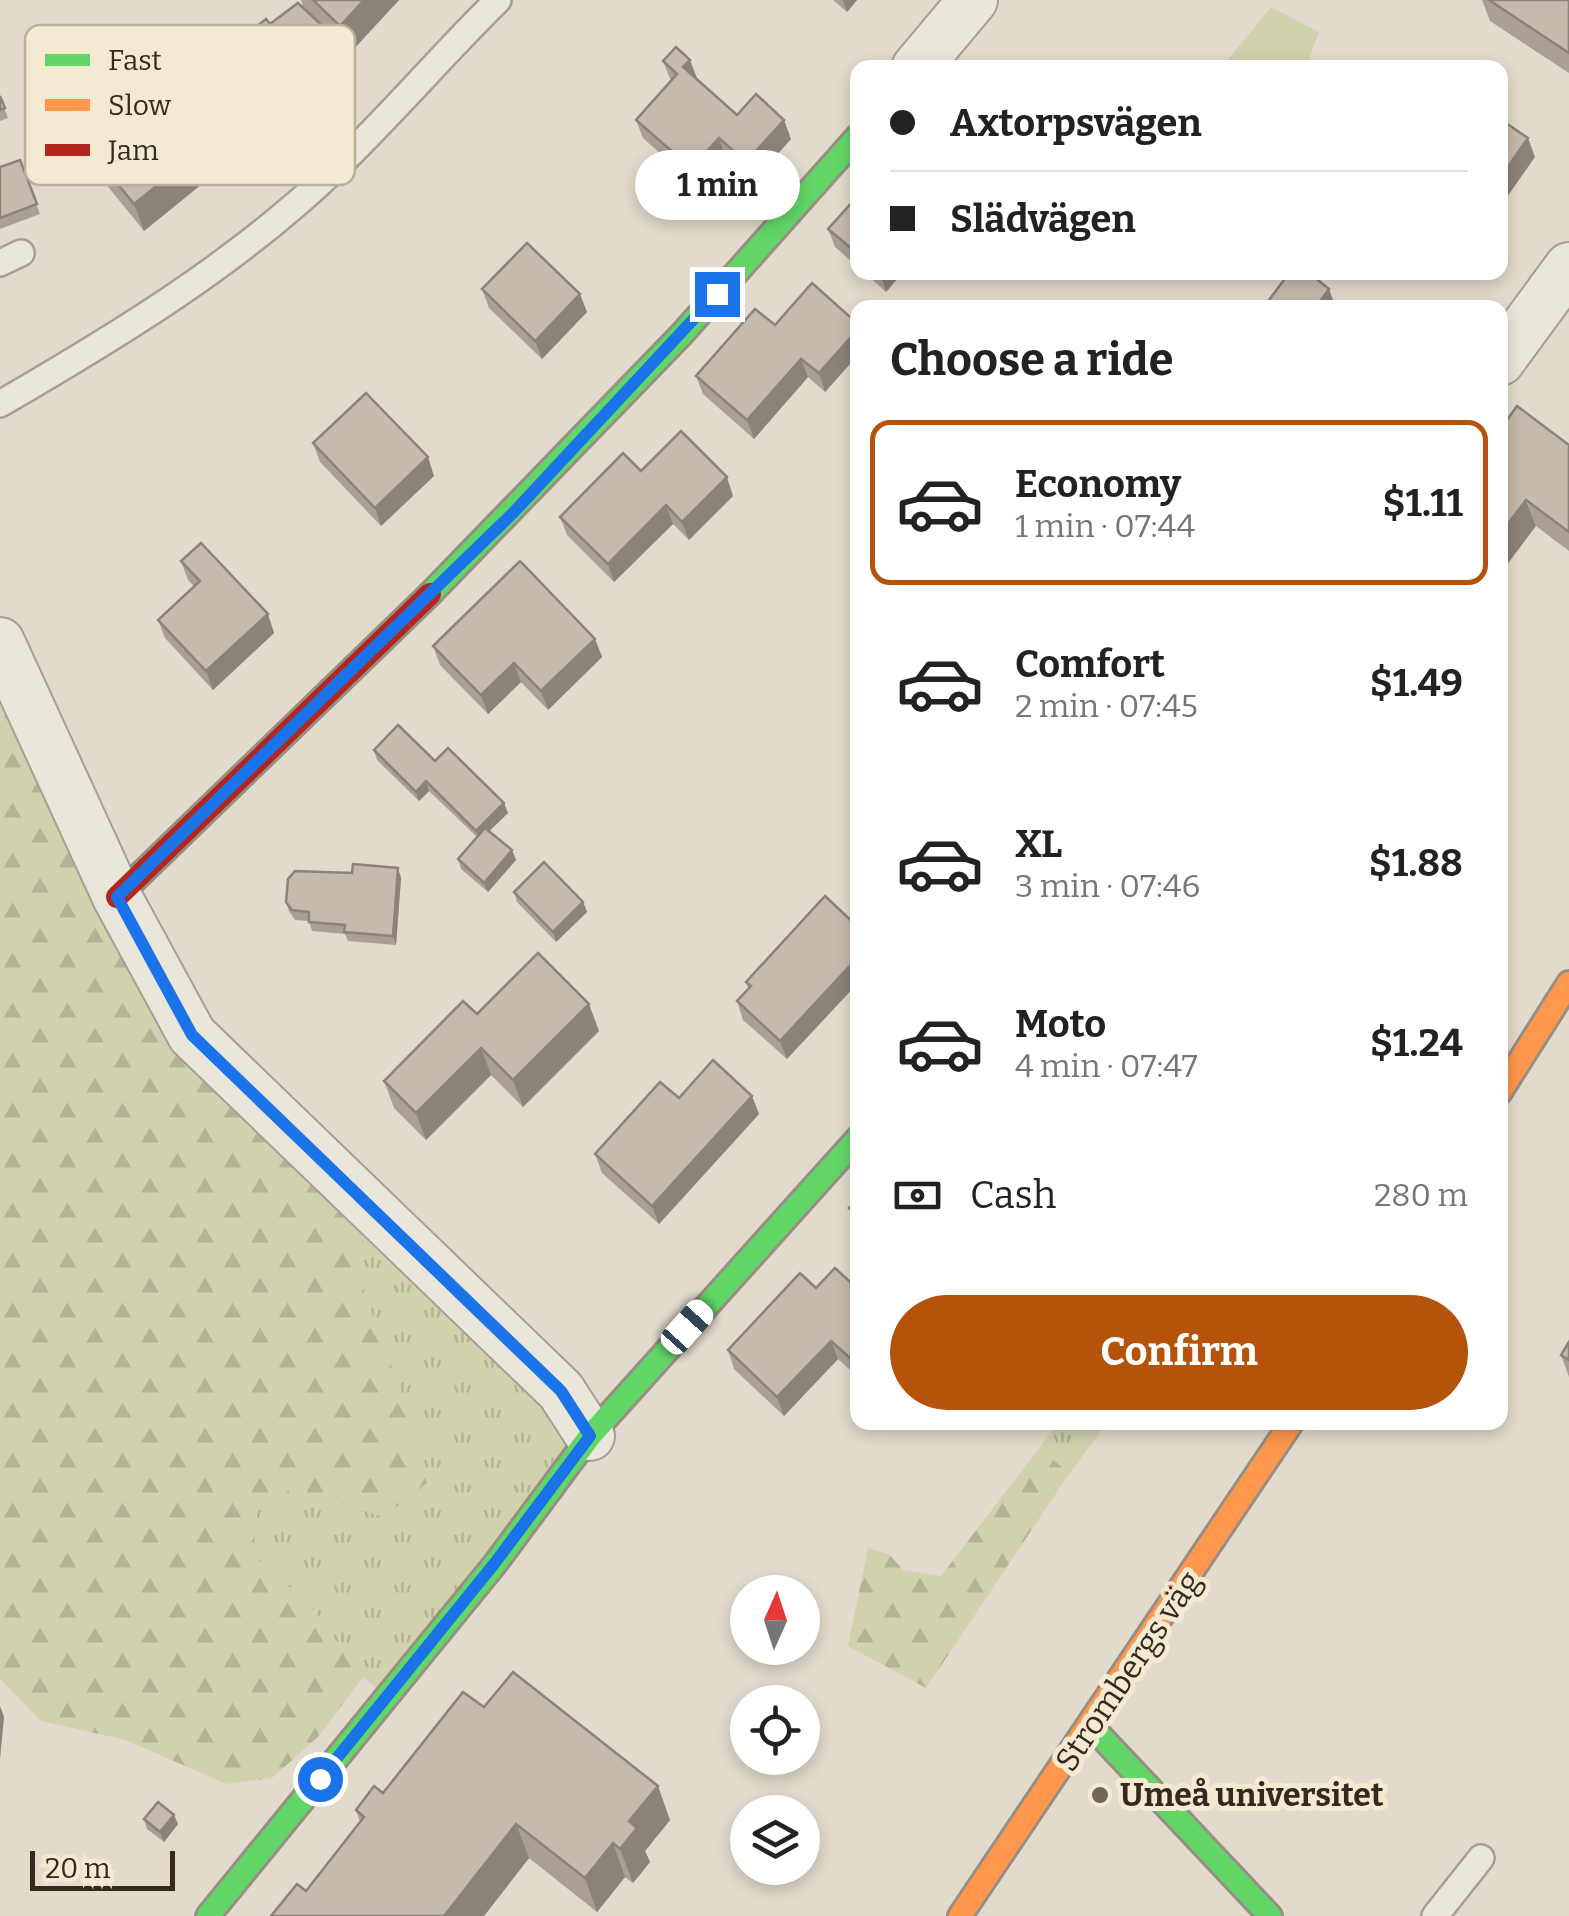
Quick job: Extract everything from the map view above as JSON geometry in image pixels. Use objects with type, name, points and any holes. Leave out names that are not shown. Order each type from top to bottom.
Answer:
[{"type":"street","points":[[923,60],[974,0]]},
{"type":"street","points":[[117,897],[513,513],[670,347],[850,145]]},
{"type":"street","points":[[1508,350],[1569,266]]},
{"type":"street","points":[[0,642],[117,897],[192,1035],[561,1391],[590,1436]]},
{"type":"street","points":[[1508,1079],[1569,983]]},
{"type":"street","points":[[208,1916],[494,1564],[590,1436],[850,1147]]},
{"type":"street","name":"Strombergs väg","points":[[960,1916],[1287,1430]]},
{"type":"street","points":[[1091,1726],[1270,1916]]},
{"type":"lane","points":[[355,148],[498,0]]},
{"type":"lane","points":[[0,404],[98,347],[222,264],[316,185]]},
{"type":"lane","points":[[1435,1916],[1481,1858]]},
{"type":"green space","points":[[1271,7],[1319,32],[1309,60],[1228,60]]},
{"type":"green space","points":[[0,642],[192,1035],[362,1200],[364,1292],[408,1411],[427,1483],[383,1517],[294,1488],[258,1503],[253,1556],[309,1604],[363,1677],[318,1737],[272,1778],[226,1784],[126,1740],[41,1721],[0,1679]]},
{"type":"green space","points":[[362,1200],[590,1436],[387,1697],[363,1677],[309,1604],[253,1556],[258,1503],[294,1488],[383,1516],[426,1483],[408,1411],[364,1292]]},
{"type":"green space","points":[[1053,1430],[1102,1430],[1069,1474],[1040,1447]]},
{"type":"green space","points":[[1040,1447],[1069,1474],[926,1688],[848,1646],[868,1548],[889,1554],[903,1570],[941,1576]]},
{"type":"building","points":[[313,0],[364,0],[339,25]]},
{"type":"building","points":[[1489,0],[1569,0],[1569,53]]},
{"type":"building","points":[[298,3],[322,25],[259,25],[266,19],[270,24]]},
{"type":"building","points":[[676,47],[690,60],[683,67],[737,115],[756,94],[784,120],[746,162],[719,138],[691,168],[636,120],[677,74],[663,61]]},
{"type":"building","points":[[1508,124],[1528,138],[1508,167]]},
{"type":"building","points":[[20,160],[25,185],[30,185],[37,204],[0,218],[0,167]]},
{"type":"building","points":[[119,185],[158,185],[134,204]]},
{"type":"building","points":[[850,205],[850,247],[828,229]]},
{"type":"building","points":[[527,243],[580,294],[535,341],[482,289]]},
{"type":"building","points":[[1284,280],[1318,280],[1329,289],[1321,300],[1269,300]]},
{"type":"building","points":[[812,283],[850,317],[850,338],[819,373],[801,359],[747,420],[696,376],[755,309],[775,325]]},
{"type":"building","points":[[366,393],[428,457],[375,508],[313,443]]},
{"type":"building","points":[[1517,406],[1569,445],[1569,532],[1526,500],[1508,524],[1508,419]]},
{"type":"building","points":[[681,431],[727,477],[682,522],[666,505],[608,564],[560,517],[623,453],[641,471]]},
{"type":"building","points":[[201,543],[268,614],[206,671],[158,620],[200,581],[181,561]]},
{"type":"building","points":[[520,561],[595,639],[541,691],[514,663],[481,695],[433,646]]},
{"type":"building","points":[[398,725],[435,761],[448,748],[504,803],[476,831],[426,781],[416,792],[374,750]]},
{"type":"building","points":[[485,828],[512,850],[484,883],[458,859]]},
{"type":"building","points":[[544,862],[583,902],[553,932],[514,892]]},
{"type":"building","points":[[353,864],[398,868],[393,936],[344,932],[345,925],[309,922],[309,912],[292,910],[286,902],[288,879],[295,871],[352,873]]},
{"type":"building","points":[[825,896],[850,919],[850,966],[780,1041],[737,1001],[751,986],[746,982]]},
{"type":"building","points":[[538,953],[589,1004],[513,1080],[481,1048],[416,1113],[384,1081],[463,1001],[477,1014]]},
{"type":"building","points":[[713,1060],[752,1096],[652,1206],[595,1154],[660,1082],[679,1098]]},
{"type":"building","points":[[835,1268],[850,1282],[850,1358],[831,1341],[777,1397],[728,1350],[800,1273],[816,1288]]},
{"type":"building","points":[[1569,1342],[1569,1360],[1561,1355]]},
{"type":"building","points":[[513,1672],[658,1786],[629,1821],[637,1828],[620,1849],[613,1843],[585,1878],[516,1824],[444,1916],[271,1916],[297,1884],[306,1891],[364,1817],[356,1810],[374,1786],[383,1793],[463,1692],[484,1707]]},
{"type":"building","points":[[158,1802],[174,1815],[160,1832],[144,1819]]},
{"type":"traffic: fast","points":[[430,594],[681,335],[850,145]]},
{"type":"traffic: fast","points":[[208,1916],[495,1564],[590,1436],[850,1147]]},
{"type":"traffic: fast","points":[[1091,1726],[1270,1916]]},
{"type":"traffic: slow","points":[[1508,1079],[1569,983]]},
{"type":"traffic: slow","points":[[960,1916],[1287,1430]]},
{"type":"traffic: jam","points":[[117,897],[430,594]]},
{"type":"place","name":"Umeå universitet","points":[[1100,1795]]},
{"type":"route","points":[[320,1779],[494,1564],[590,1436],[561,1391],[192,1035],[117,897],[513,513],[717,294]]}]
